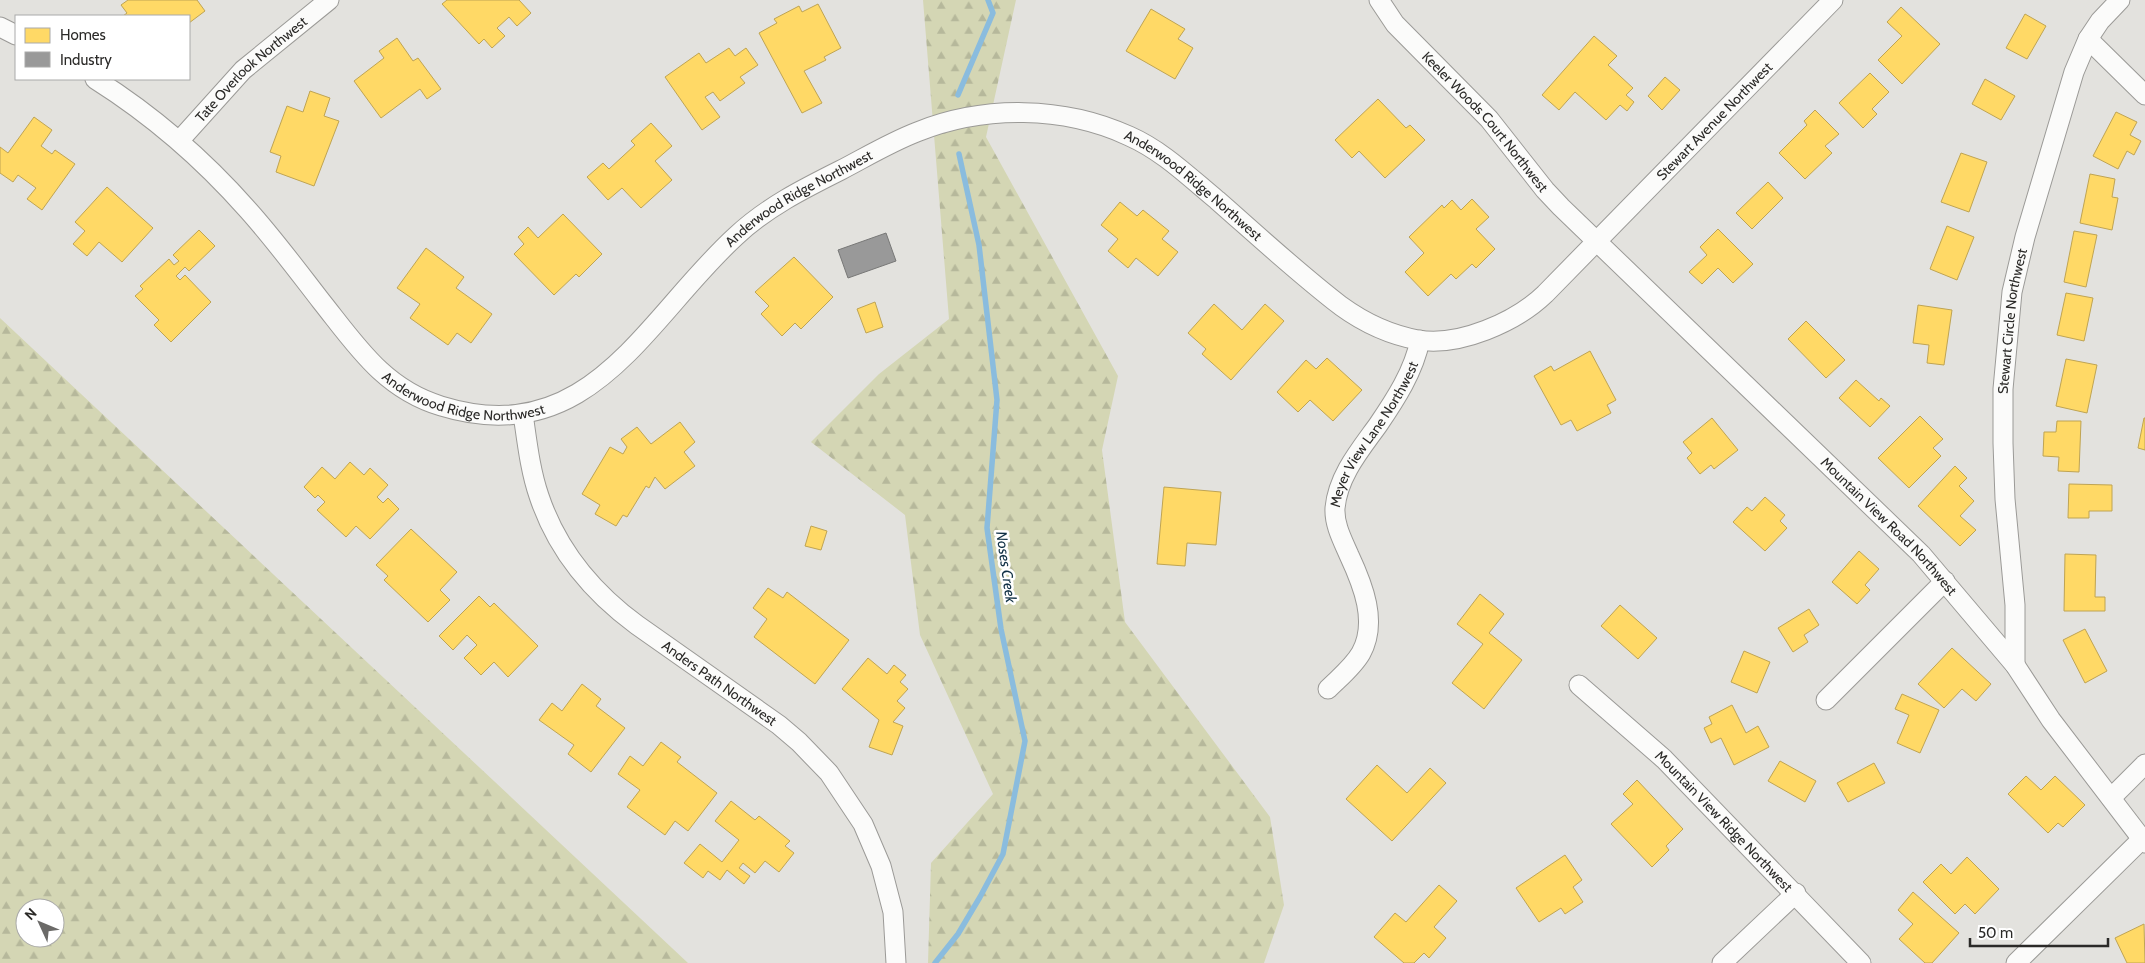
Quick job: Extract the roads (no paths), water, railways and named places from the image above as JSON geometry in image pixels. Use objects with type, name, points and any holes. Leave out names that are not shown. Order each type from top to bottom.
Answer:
[{"type":"street","name":"Tate Overlook Northwest","points":[[179,141],[243,70],[328,0]]},
{"type":"street","name":"Keeler Woods Court Northwest","points":[[1379,0],[1395,24],[1484,114],[1545,190],[1596,241]]},
{"type":"street","name":"Stewart Avenue Northwest","points":[[1596,241],[1833,0]]},
{"type":"street","name":"Stewart Circle Northwest","points":[[2015,664],[2015,605],[2005,499],[2003,444],[2003,389],[2012,292],[2025,236],[2074,72],[2088,39],[2100,21],[2120,0]]},
{"type":"street","points":[[0,27],[15,34]]},
{"type":"street","points":[[2088,39],[2145,95]]},
{"type":"street","name":"Anderwood Ridge Northwest","points":[[97,80],[136,106],[179,141],[222,182],[249,211],[356,346],[375,367],[396,385],[420,399],[458,411],[484,415],[522,414],[551,408],[564,402],[603,376],[627,355],[732,240],[783,200],[920,130],[956,120],[996,114],[1043,114],[1070,117],[1097,123],[1141,141],[1171,162],[1329,297],[1353,315],[1388,331],[1420,340],[1448,339],[1475,334],[1512,319],[1536,304],[1596,241]]},
{"type":"street","name":"Mountain View Road Northwest","points":[[1596,241],[1921,554],[2015,664],[2051,720],[2143,841]]},
{"type":"street","name":"Meyer View Lane Northwest","points":[[1328,690],[1354,664],[1361,653],[1369,629],[1363,588],[1339,533],[1336,520],[1339,493],[1353,461],[1399,392],[1414,362],[1420,340]]},
{"type":"street","name":"Anders Path Northwest","points":[[522,414],[538,496],[561,544],[587,581],[636,625],[789,733],[820,762],[838,785],[863,824],[881,866],[893,912],[896,963]]},
{"type":"street","points":[[1826,700],[1944,581]]},
{"type":"street","name":"Mountain View Ridge Northwest","points":[[1579,685],[1664,759],[1796,893],[1861,963]]},
{"type":"street","points":[[2111,798],[2145,764]]},
{"type":"street","points":[[2016,963],[2143,841]]},
{"type":"street","points":[[1722,963],[1796,893]]},
{"type":"waterway","name":"Noses Creek","points":[[958,95],[993,13],[988,0]]},
{"type":"waterway","name":"Noses Creek","points":[[935,963],[958,934],[1003,854],[1025,741],[1001,629],[987,528],[997,400],[979,245],[959,154]]}]
